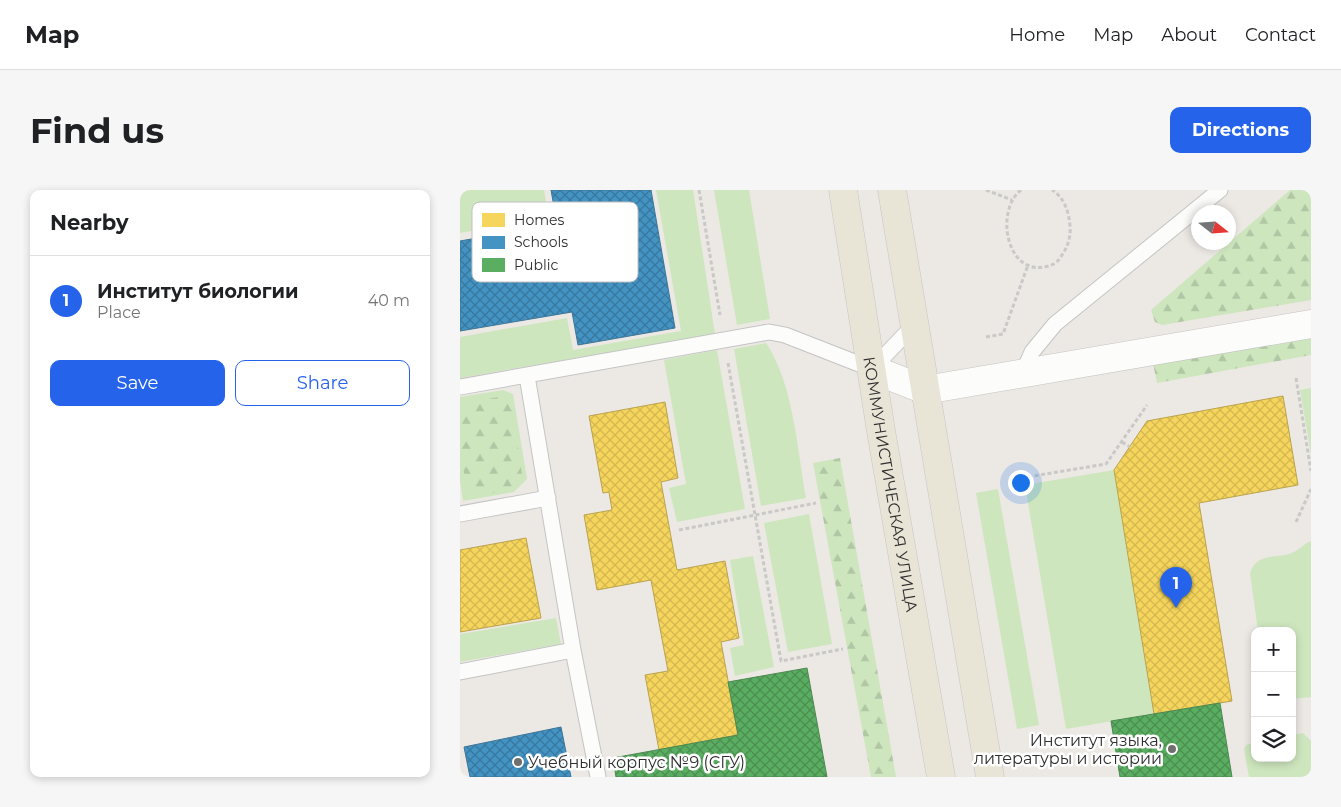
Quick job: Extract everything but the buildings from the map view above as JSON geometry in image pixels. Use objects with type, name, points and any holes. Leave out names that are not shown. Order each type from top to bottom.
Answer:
[{"type":"main road","name":"КОММУНИСТИЧЕСКАЯ УЛИЦА","points":[[843,190],[881,431],[942,777]]},
{"type":"main road","points":[[892,190],[990,777]]},
{"type":"street","points":[[872,369],[925,390],[1311,324]]},
{"type":"lane","points":[[1023,373],[1032,352],[1055,324],[1220,190]]},
{"type":"lane","points":[[460,387],[769,332],[785,334],[872,369],[914,324]]},
{"type":"lane","points":[[527,376],[573,650],[598,777]]},
{"type":"lane","points":[[460,514],[548,498]]},
{"type":"lane","points":[[460,672],[573,650]]},
{"type":"path","points":[[699,190],[781,661],[843,649]]},
{"type":"path","points":[[986,190],[1012,200]]},
{"type":"path","points":[[1021,190],[1012,200],[1006,222],[1007,236],[1021,261],[1038,268],[1058,262],[1069,240],[1068,212],[1063,201],[1052,190]]},
{"type":"path","points":[[986,338],[1003,334],[1028,265]]},
{"type":"path","points":[[1296,378],[1311,471]]},
{"type":"path","points":[[1009,480],[1106,464],[1147,405]]},
{"type":"path","points":[[1122,442],[1130,446]]},
{"type":"path","points":[[1296,522],[1311,489]]},
{"type":"path","points":[[679,530],[816,502]]},
{"type":"green space","points":[[460,190],[544,190],[546,202],[472,202],[472,231],[460,233]]},
{"type":"green space","points":[[656,190],[693,190],[715,334],[460,378],[460,337],[567,318],[573,350],[681,331]]},
{"type":"green space","points":[[714,190],[749,190],[770,319],[737,325]]},
{"type":"green space","points":[[1290,190],[1311,190],[1311,300],[1162,325],[1155,322],[1151,310],[1220,250],[1236,250],[1236,237]]},
{"type":"green space","points":[[1311,334],[1311,355],[1157,383],[1153,363]]},
{"type":"green space","points":[[766,343],[783,378],[789,398],[806,498],[761,506],[734,349]]},
{"type":"green space","points":[[717,350],[745,509],[677,522],[669,488],[686,484],[664,360]]},
{"type":"green space","points":[[1311,388],[1311,454],[1300,390]]},
{"type":"green space","points":[[503,390],[513,394],[527,479],[514,492],[463,501],[460,481],[460,397]]},
{"type":"green space","points":[[499,397],[504,398],[512,406],[522,475],[520,481],[515,486],[501,492],[471,496],[467,493],[460,448],[460,405],[466,402]]},
{"type":"green space","points":[[840,458],[896,777],[871,777],[813,463]]},
{"type":"green space","points":[[1114,470],[1154,714],[1066,729],[1025,485]]},
{"type":"green space","points":[[998,489],[1039,725],[1017,729],[976,493]]},
{"type":"green space","points":[[809,514],[832,644],[788,652],[764,523]]},
{"type":"green space","points":[[1311,541],[1311,697],[1296,699],[1296,627],[1257,627],[1250,573],[1257,562],[1268,557],[1294,552]]},
{"type":"green space","points":[[753,556],[774,667],[735,676],[730,648],[744,645],[730,560]]},
{"type":"green space","points":[[556,618],[561,644],[460,662],[460,634]]},
{"type":"green space","points":[[1303,733],[1311,741],[1311,777],[1249,777],[1244,749],[1246,745],[1251,743],[1251,762],[1296,762],[1296,734]]},
{"type":"place","name":"Институт биологии","points":[[1176,608]]},
{"type":"place","name":"Институт языка, литературы и истории","points":[[1172,749]]},
{"type":"place","name":"Учебный корпус №9 (СГУ)","points":[[518,762]]}]
